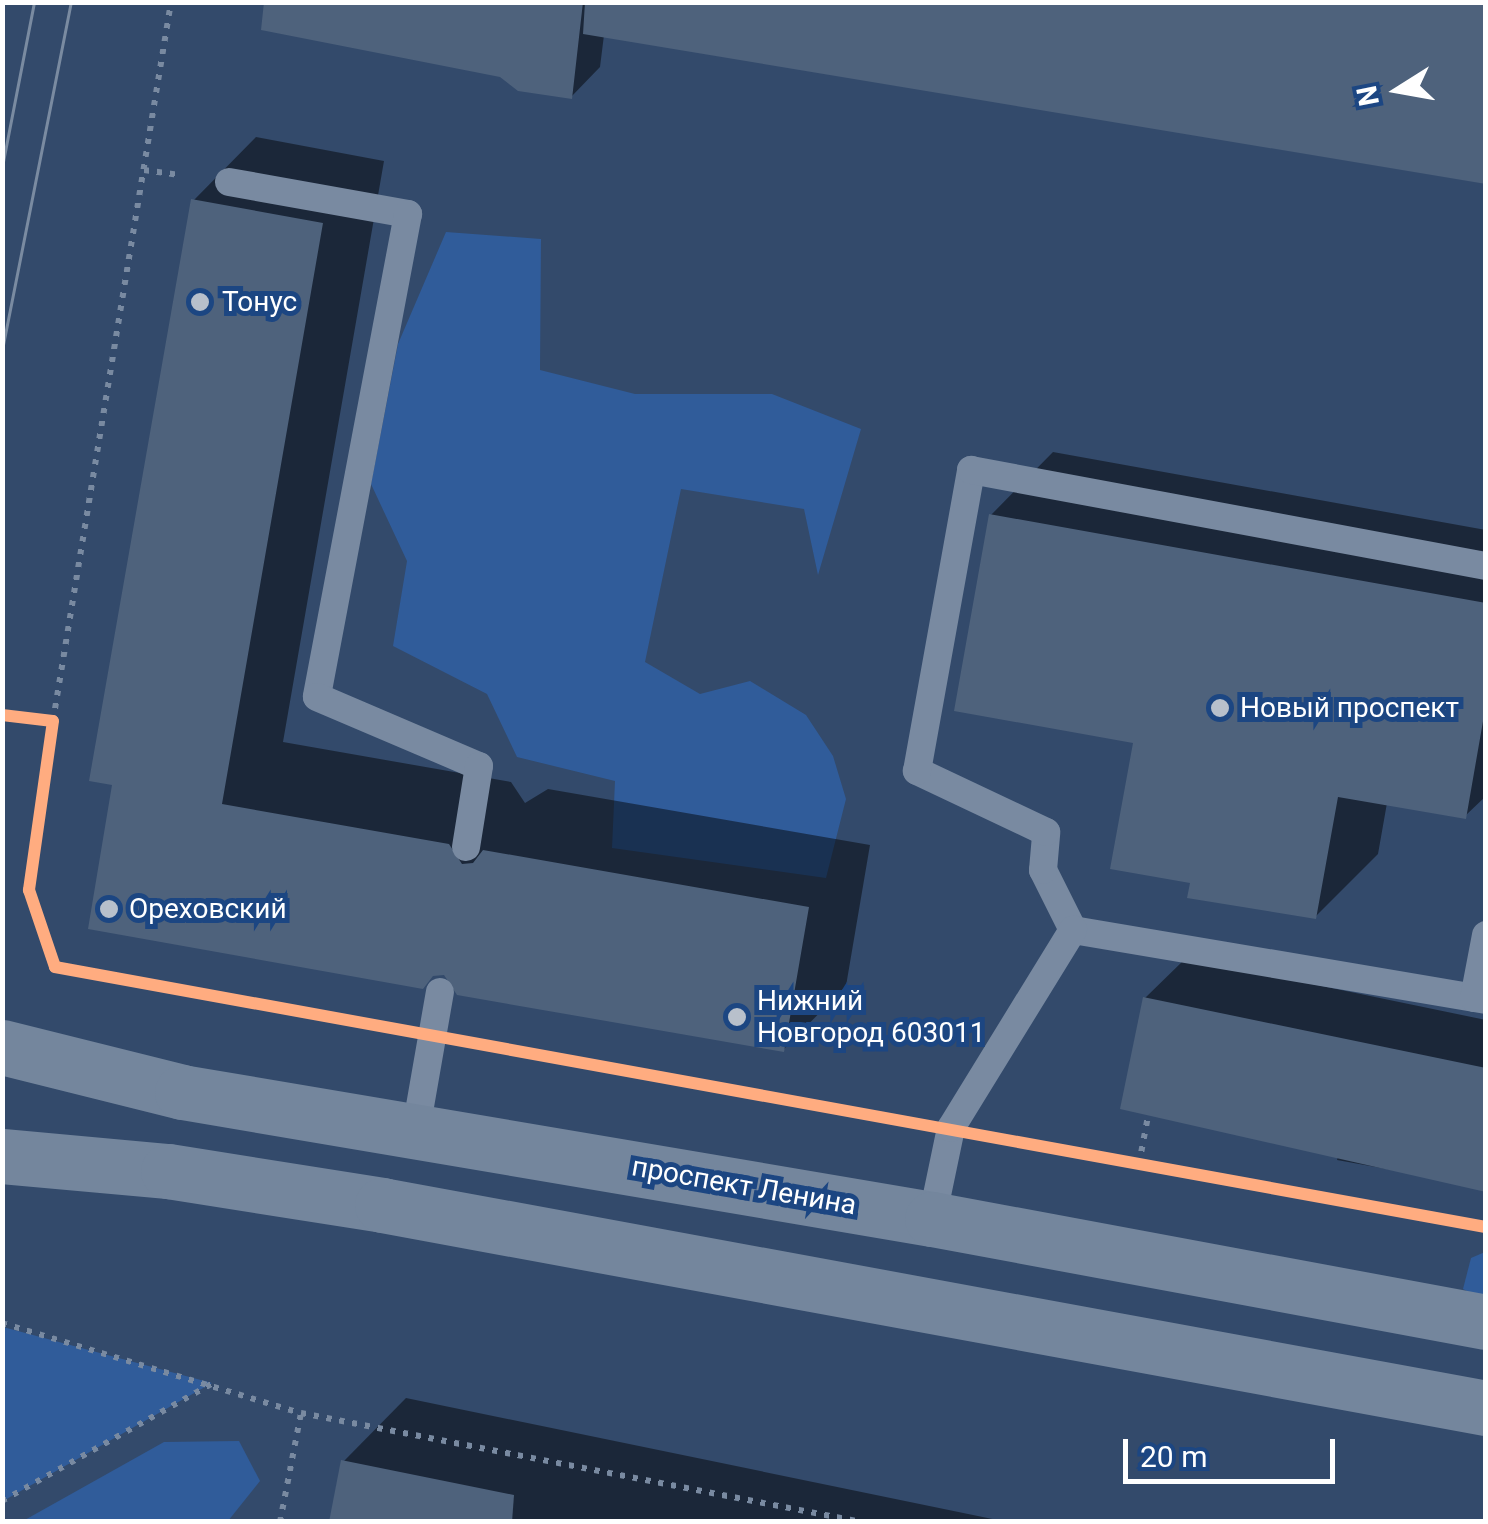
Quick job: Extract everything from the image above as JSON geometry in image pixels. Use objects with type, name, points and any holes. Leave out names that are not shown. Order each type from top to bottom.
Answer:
[{"type":"main road","name":"проспект Ленина","points":[[2,1048],[182,1092],[932,1219],[1486,1322]]},
{"type":"main road","points":[[2,1156],[168,1171],[382,1205],[1486,1408]]},
{"type":"lane","points":[[229,182],[408,214],[317,697],[479,766],[466,847]]},
{"type":"lane","points":[[1073,930],[1042,870],[1046,832],[917,771],[971,470],[1486,566]]},
{"type":"lane","points":[[1073,930],[1480,999],[1486,935]]},
{"type":"lane","points":[[932,1219],[952,1128],[1073,930]]},
{"type":"lane","points":[[416,1129],[440,992]]},
{"type":"path","points":[[50,740],[170,2]]},
{"type":"path","points":[[36,719],[53,721]]},
{"type":"path","points":[[1139,1164],[1148,1116]]},
{"type":"path","points":[[1120,1160],[1158,1167]]},
{"type":"path","points":[[2,1324],[212,1383],[301,1413],[860,1522]]},
{"type":"path","points":[[2,1501],[212,1383]]},
{"type":"path","points":[[280,1522],[301,1413]]},
{"type":"shaded area","points":[[446,232],[541,239],[540,370],[635,394],[772,394],[861,429],[818,575],[804,509],[681,489],[645,662],[700,694],[750,681],[806,715],[833,756],[846,799],[826,878],[612,848],[615,781],[517,757],[487,694],[393,646],[407,561],[371,484],[398,344]]},
{"type":"shaded area","points":[[1485,1252],[1485,1300],[1463,1289],[1471,1258]]},
{"type":"shaded area","points":[[3,1327],[212,1383],[3,1501]]},
{"type":"shaded area","points":[[239,1441],[260,1481],[228,1521],[23,1521],[164,1442]]},
{"type":"building","points":[[264,2],[583,2],[572,99],[518,91],[500,77],[261,30]]},
{"type":"building","points":[[585,2],[1486,2],[1486,184],[583,34]]},
{"type":"building","points":[[191,199],[323,223],[222,804],[449,844],[462,864],[473,863],[483,850],[809,907],[784,1052],[457,995],[444,975],[433,976],[423,989],[88,929],[112,785],[89,781]]},
{"type":"building","name":"Новый проспект","points":[[989,514],[1486,603],[1486,704],[1466,819],[1338,797],[1316,919],[1187,898],[1190,883],[1110,869],[1133,743],[954,711]]},
{"type":"building","points":[[1143,997],[1486,1068],[1486,1192],[1120,1109]]},
{"type":"building","points":[[341,1460],[514,1495],[512,1522],[329,1522]]},
{"type":"tram line","points":[[2,167],[34,2]]},
{"type":"tram line","points":[[2,350],[71,2]]},
{"type":"cycle path","points":[[2,715],[53,721],[29,890],[55,967],[1486,1227]]},
{"type":"place","name":"Тонус","points":[[200,302]]},
{"type":"place","name":"Новый проспект","points":[[1220,708]]},
{"type":"place","name":"Ореховский","points":[[109,909]]},
{"type":"place","name":"Нижний Новгород 603011","points":[[737,1017]]}]
